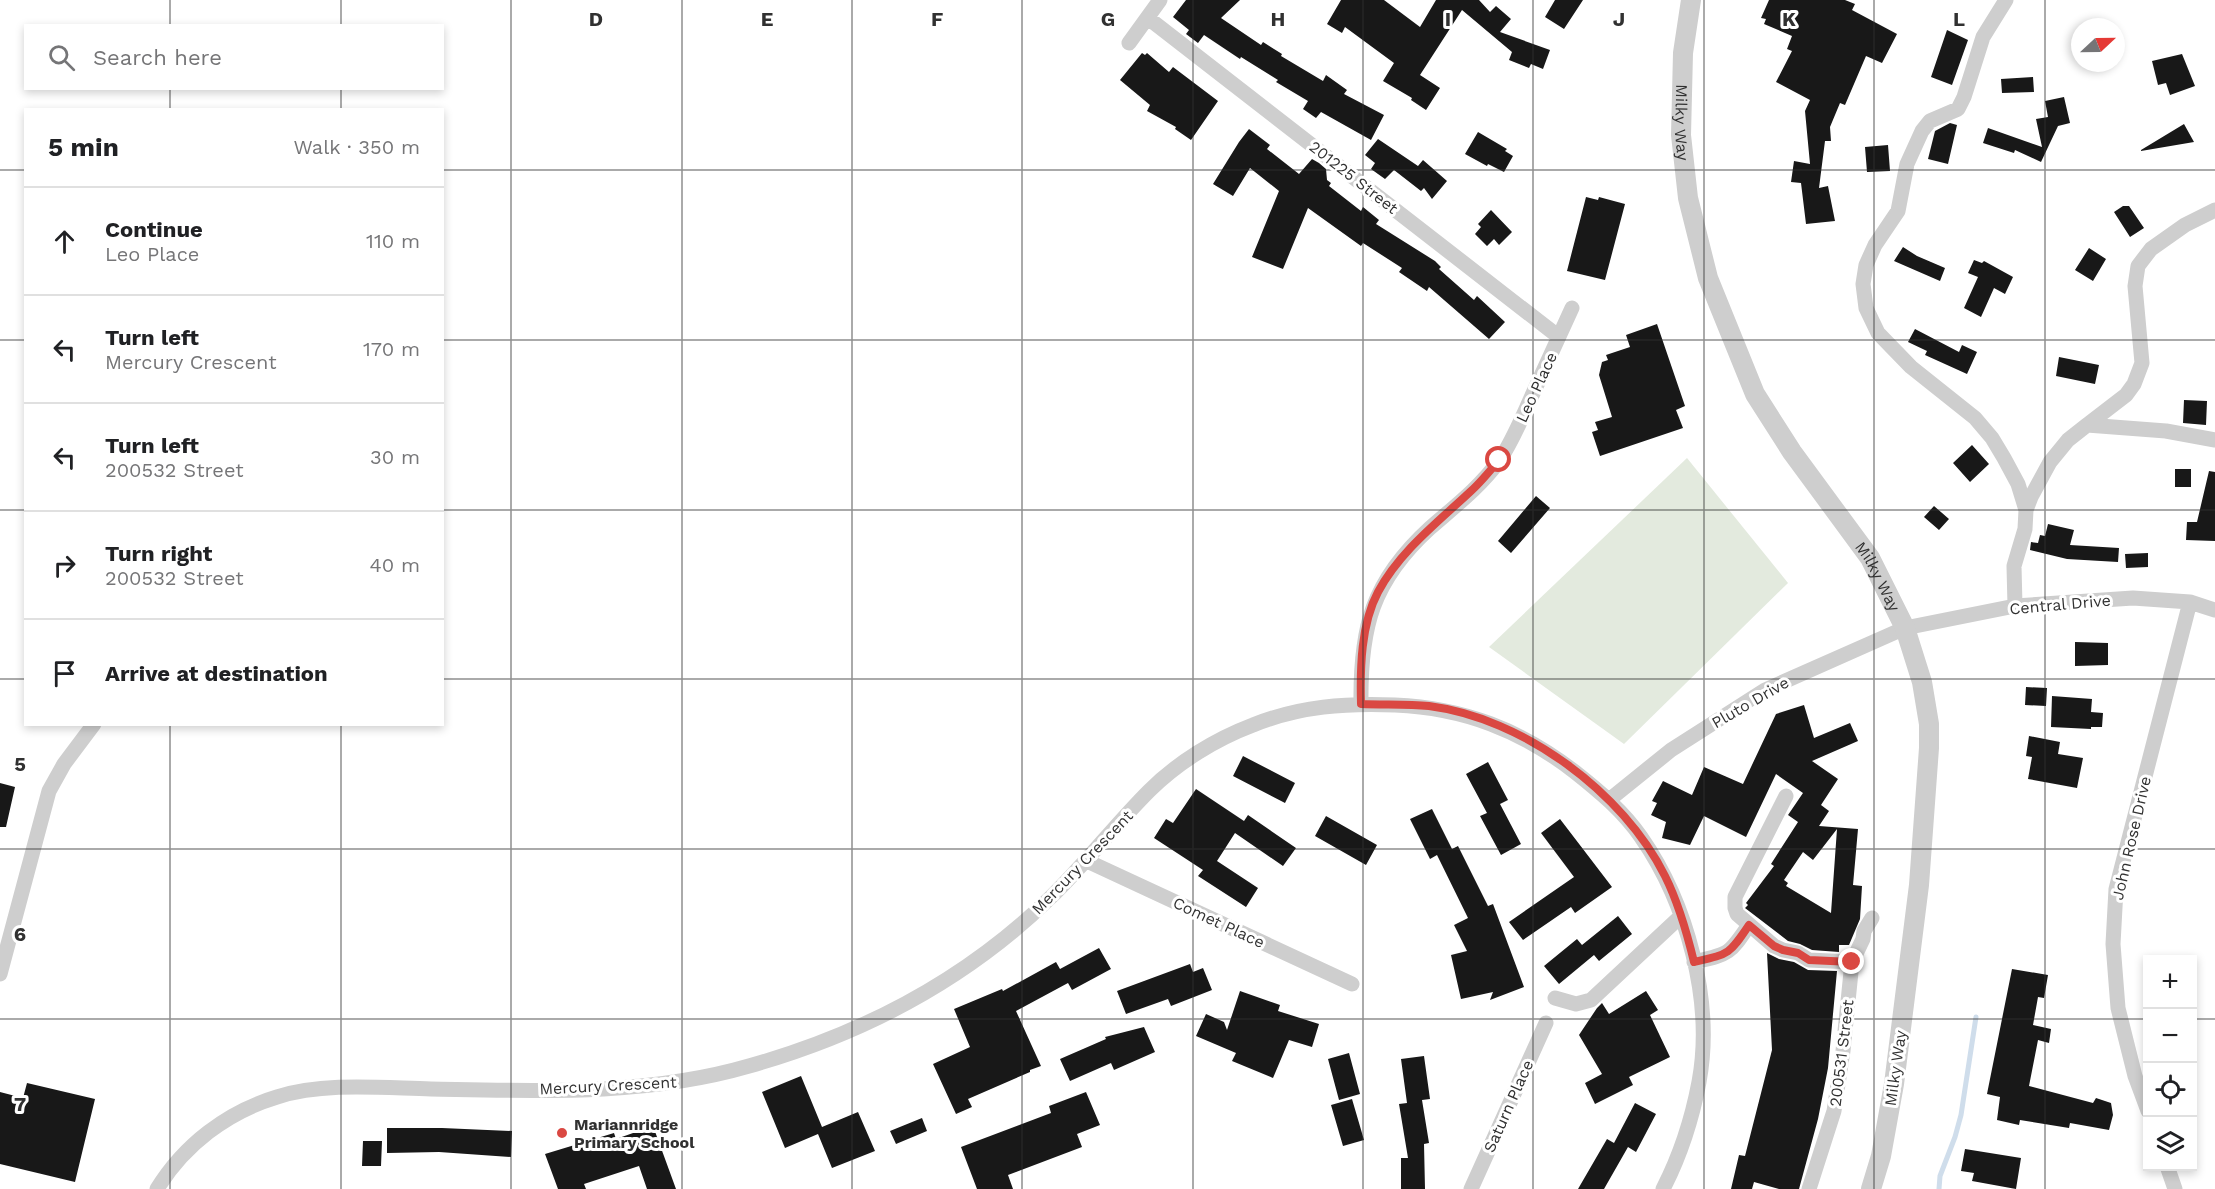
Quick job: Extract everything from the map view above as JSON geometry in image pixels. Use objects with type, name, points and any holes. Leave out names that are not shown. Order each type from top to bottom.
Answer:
[{"type":"street","points":[[1129,43],[1160,0]]},
{"type":"street","name":"Milky Way","points":[[1690,0],[1683,53],[1681,135],[1688,198],[1708,278],[1755,394],[1792,452],[1870,558],[1905,628],[1922,682],[1929,724],[1919,885],[1894,1084],[1881,1156],[1871,1189]]},
{"type":"street","points":[[2006,0],[1983,37],[1964,97],[1958,108],[1930,121],[1922,131],[1907,164],[1898,211],[1875,245],[1866,265],[1863,285],[1866,308],[1878,333],[1911,367],[1981,425],[2004,458],[2018,484],[2026,510]]},
{"type":"street","name":"201225 Street","points":[[1148,18],[1559,337]]},
{"type":"street","points":[[2015,606],[2014,566],[2025,529],[2026,510],[2031,497],[2050,462],[2068,440],[2126,395],[2134,384],[2142,363],[2135,286],[2138,266],[2151,249],[2185,225],[2215,210]]},
{"type":"street","name":"Leo Place","points":[[1361,704],[1360,666],[1365,633],[1378,593],[1405,555],[1427,531],[1473,489],[1499,460],[1572,308]]},
{"type":"street","points":[[2086,425],[2166,431],[2215,440]]},
{"type":"street","name":"Central Drive","points":[[1905,628],[2015,606],[2133,598],[2190,602],[2215,610]]},
{"type":"street","name":"John Rose Drive","points":[[2143,1098],[2135,1076],[2118,1008],[2113,944],[2116,889],[2190,602]]},
{"type":"street","name":"Pluto Drive","points":[[1609,800],[1671,750],[1765,690],[1853,649],[1905,628]]},
{"type":"street","name":"Mercury Crescent","points":[[157,1189],[186,1151],[220,1123],[244,1110],[294,1092],[316,1089],[372,1088],[594,1089],[647,1086],[742,1068],[809,1048],[893,1011],[935,988],[999,943],[1048,900],[1087,861],[1152,787],[1187,760],[1255,724],[1288,713],[1311,707],[1361,704],[1430,706],[1501,726],[1550,753],[1609,800],[1645,842],[1665,876],[1682,916],[1694,962],[1702,1009],[1703,1049],[1699,1082],[1684,1139],[1663,1189]]},
{"type":"street","points":[[0,974],[49,791],[64,764],[92,726]]},
{"type":"street","points":[[1786,796],[1735,897],[1735,908],[1749,925],[1774,946],[1798,953],[1809,960],[1852,962]]},
{"type":"street","name":"Comet Place","points":[[1087,861],[1352,984]]},
{"type":"street","points":[[1555,998],[1576,1004],[1591,1000],[1682,916]]},
{"type":"street","name":"200531 Street","points":[[1809,1189],[1834,1112],[1842,1061],[1852,962],[1863,939],[1864,931],[1872,918]]},
{"type":"street","points":[[1694,962],[1731,951],[1749,925]]},
{"type":"street","name":"Saturn Place","points":[[1471,1189],[1546,1023]]},
{"type":"street","points":[[2169,1171],[2175,1189]]},
{"type":"shaded area","points":[[1687,458],[1788,583],[1624,744],[1489,647]]},
{"type":"building","points":[[1186,0],[1240,0],[1221,18],[1261,45],[1263,42],[1282,54],[1281,56],[1323,81],[1326,75],[1347,90],[1344,94],[1384,115],[1371,140],[1321,112],[1316,118],[1303,109],[1308,101],[1276,82],[1278,80],[1241,57],[1240,59],[1204,35],[1198,43],[1186,34],[1189,30],[1173,17]]},
{"type":"building","points":[[1341,0],[1384,0],[1420,27],[1436,0],[1479,0],[1490,12],[1496,6],[1511,19],[1500,32],[1550,50],[1543,69],[1531,64],[1529,68],[1509,60],[1512,52],[1462,10],[1420,75],[1440,88],[1426,110],[1411,100],[1412,98],[1383,81],[1394,63],[1345,27],[1342,33],[1327,24]]},
{"type":"building","points":[[1555,0],[1583,0],[1564,29],[1545,17]]},
{"type":"building","points":[[1769,0],[1845,0],[1855,4],[1852,10],[1897,34],[1882,63],[1866,56],[1845,105],[1840,103],[1830,127],[1831,141],[1825,141],[1819,188],[1828,186],[1835,221],[1806,224],[1801,183],[1791,182],[1794,161],[1810,164],[1805,111],[1810,100],[1776,82],[1792,51],[1787,49],[1792,36],[1764,24],[1766,19],[1761,18]]},
{"type":"building","points":[[1947,30],[1968,40],[1952,85],[1931,77]]},
{"type":"building","points":[[1142,53],[1145,55],[1147,53],[1169,72],[1173,67],[1218,101],[1191,140],[1175,129],[1176,127],[1147,111],[1150,105],[1120,80]]},
{"type":"building","points":[[2182,54],[2195,86],[2170,95],[2166,83],[2158,85],[2152,61]]},
{"type":"building","points":[[2033,77],[2034,92],[2002,93],[2001,79]]},
{"type":"building","points":[[2064,97],[2070,123],[2058,126],[2041,162],[2015,150],[2014,153],[1983,143],[1988,128],[2042,147],[2036,119],[2048,117],[2045,101]]},
{"type":"building","points":[[1950,123],[1957,125],[1948,164],[1928,159],[1935,131]]},
{"type":"building","points":[[2184,124],[2194,142],[2141,151],[2141,150]]},
{"type":"building","points":[[1249,129],[1270,145],[1267,149],[1299,174],[1312,159],[1319,163],[1326,169],[1327,180],[1331,183],[1329,186],[1361,211],[1363,207],[1379,220],[1376,224],[1435,261],[1441,267],[1439,269],[1474,300],[1477,296],[1505,322],[1489,339],[1429,287],[1427,291],[1399,272],[1402,268],[1363,243],[1361,246],[1308,208],[1283,269],[1252,257],[1279,191],[1250,168],[1233,196],[1213,184]]},
{"type":"building","points":[[1478,132],[1507,149],[1505,151],[1513,156],[1504,172],[1465,154]]},
{"type":"building","points":[[1378,139],[1418,166],[1423,160],[1447,181],[1432,199],[1424,188],[1421,191],[1394,170],[1385,179],[1371,169],[1375,163],[1365,155]]},
{"type":"building","points":[[1888,145],[1890,171],[1867,172],[1865,147]]},
{"type":"building","points":[[1586,197],[1598,200],[1599,197],[1625,204],[1605,280],[1567,271]]},
{"type":"building","points":[[2123,206],[2129,206],[2144,228],[2130,237],[2114,212]]},
{"type":"building","points":[[1491,210],[1512,232],[1499,245],[1494,239],[1487,246],[1475,234],[1481,227],[1478,224]]},
{"type":"building","points":[[1903,247],[1945,268],[1940,281],[1894,261]]},
{"type":"building","points":[[2089,248],[2106,259],[2093,281],[2075,270]]},
{"type":"building","points":[[1974,260],[1982,263],[1984,261],[2013,277],[2005,294],[1994,288],[1981,317],[1964,308],[1978,277],[1968,273]]},
{"type":"building","points":[[1657,324],[1685,406],[1676,410],[1683,428],[1600,456],[1592,432],[1598,430],[1595,422],[1612,417],[1599,375],[1602,362],[1608,360],[1606,355],[1630,347],[1626,335]]},
{"type":"building","points":[[1915,329],[1959,352],[1962,345],[1977,352],[1967,374],[1925,355],[1927,351],[1908,342]]},
{"type":"building","points":[[2059,357],[2099,365],[2095,384],[2056,376]]},
{"type":"building","points":[[2184,400],[2207,401],[2206,425],[2183,423]]},
{"type":"building","points":[[1972,445],[1989,464],[1970,482],[1953,463]]},
{"type":"building","points":[[2175,469],[2191,469],[2191,487],[2175,487]]},
{"type":"building","points":[[2209,471],[2215,472],[2215,541],[2186,540],[2187,522],[2197,522]]},
{"type":"building","points":[[1536,496],[1550,508],[1511,553],[1498,541]]},
{"type":"building","points":[[1934,506],[1949,519],[1939,530],[1924,517]]},
{"type":"building","points":[[2048,524],[2074,530],[2070,545],[2119,548],[2118,562],[2067,559],[2030,550],[2031,542],[2038,543],[2040,535],[2045,536]]},
{"type":"building","points":[[2148,553],[2148,567],[2126,568],[2125,554]]},
{"type":"building","points":[[2075,642],[2108,643],[2108,665],[2075,666]]},
{"type":"building","points":[[2026,687],[2047,688],[2046,706],[2025,705]]},
{"type":"building","points":[[2052,696],[2092,699],[2091,712],[2103,713],[2102,727],[2091,727],[2091,729],[2051,727]]},
{"type":"building","points":[[1804,705],[1814,738],[1850,723],[1858,741],[1812,761],[1838,779],[1821,805],[1829,811],[1819,826],[1858,829],[1853,885],[1862,886],[1860,919],[1849,945],[1839,945],[1839,952],[1812,950],[1788,941],[1745,908],[1748,905],[1746,903],[1774,866],[1771,864],[1798,822],[1788,815],[1803,793],[1776,774],[1746,837],[1704,816],[1690,845],[1662,838],[1666,822],[1651,815],[1657,803],[1652,801],[1663,781],[1692,795],[1704,767],[1743,784],[1776,714]],"holes":[[[1837,829],[1831,913],[1786,886],[1788,883],[1784,880],[1803,852],[1813,860]]]},
{"type":"building","points":[[2029,736],[2060,742],[2058,754],[2083,758],[2077,788],[2028,779],[2032,757],[2026,756]]},
{"type":"building","points":[[1243,756],[1295,783],[1285,803],[1233,776]]},
{"type":"building","points":[[1488,762],[1508,800],[1500,804],[1521,844],[1501,855],[1480,816],[1487,813],[1466,774]]},
{"type":"building","points":[[0,783],[15,787],[6,827],[0,827]]},
{"type":"building","points":[[1196,789],[1244,821],[1248,815],[1296,848],[1283,866],[1235,833],[1217,861],[1258,888],[1246,907],[1198,876],[1203,870],[1154,838],[1166,819],[1173,823]]},
{"type":"building","points":[[1432,809],[1452,849],[1458,846],[1488,906],[1493,904],[1524,987],[1490,1000],[1493,992],[1461,999],[1451,955],[1467,951],[1454,925],[1468,918],[1437,855],[1430,859],[1410,819]]},
{"type":"building","points":[[1326,816],[1377,845],[1366,865],[1315,836]]},
{"type":"building","points":[[1560,819],[1612,887],[1575,913],[1571,907],[1523,940],[1509,922],[1574,877],[1541,833]]},
{"type":"building","points":[[1618,916],[1632,934],[1599,961],[1594,955],[1559,984],[1544,966],[1577,939],[1582,945]]},
{"type":"building","points":[[1099,948],[1111,969],[1072,990],[1068,983],[1016,1011],[1041,1066],[968,1099],[972,1107],[956,1114],[933,1064],[970,1047],[954,1009],[1002,989],[1003,991],[1056,962],[1060,969]]},
{"type":"building","points":[[1767,953],[1779,959],[1794,962],[1808,970],[1837,971],[1828,1068],[1818,1119],[1799,1189],[1779,1189],[1754,1182],[1752,1189],[1731,1189],[1739,1155],[1745,1156],[1772,1050]]},
{"type":"building","points":[[1190,964],[1193,972],[1203,968],[1212,990],[1171,1006],[1168,999],[1126,1014],[1117,991]]},
{"type":"building","points":[[2012,969],[2048,975],[2044,998],[2038,997],[2033,1025],[2051,1029],[2049,1043],[2038,1040],[2029,1086],[2093,1103],[2096,1098],[2111,1103],[2113,1115],[2109,1130],[2070,1123],[2069,1128],[2020,1120],[2019,1125],[1997,1120],[2000,1097],[1987,1094]]},
{"type":"building","points":[[1240,991],[1280,1005],[1278,1011],[1319,1024],[1312,1047],[1289,1040],[1273,1078],[1232,1061],[1236,1053],[1196,1036],[1206,1014],[1224,1022],[1227,1030]]},
{"type":"building","points":[[1646,991],[1658,1010],[1650,1015],[1670,1057],[1629,1077],[1633,1085],[1595,1104],[1585,1083],[1602,1074],[1579,1035],[1602,1003],[1609,1014]]},
{"type":"building","points":[[1144,1027],[1155,1052],[1114,1070],[1111,1063],[1070,1081],[1060,1059],[1106,1039],[1105,1037]]},
{"type":"building","points":[[1349,1053],[1360,1094],[1339,1100],[1328,1059]]},
{"type":"building","points":[[1424,1056],[1430,1099],[1422,1100],[1429,1143],[1424,1144],[1425,1189],[1401,1189],[1401,1158],[1408,1158],[1399,1104],[1407,1103],[1401,1059]]},
{"type":"building","points":[[801,1076],[822,1127],[858,1112],[875,1151],[832,1168],[818,1134],[785,1148],[762,1092]]},
{"type":"building","points":[[27,1083],[95,1099],[75,1182],[0,1164],[0,1092],[23,1098]]},
{"type":"building","points":[[1086,1092],[1100,1125],[1077,1134],[1082,1147],[1008,1175],[1013,1189],[977,1189],[961,1147],[1051,1113],[1049,1106]]},
{"type":"building","points":[[1352,1099],[1364,1140],[1343,1146],[1331,1105]]},
{"type":"building","points":[[1635,1103],[1656,1114],[1636,1152],[1628,1147],[1604,1189],[1578,1189],[1607,1139],[1614,1143]]},
{"type":"building","points":[[922,1118],[927,1131],[896,1144],[890,1131]]},
{"type":"building","points":[[653,1126],[676,1189],[647,1189],[639,1166],[584,1184],[586,1189],[558,1189],[545,1154],[614,1133],[616,1139]]},
{"type":"building","points":[[387,1128],[512,1131],[511,1157],[439,1152],[387,1153]]},
{"type":"building","points":[[363,1141],[382,1141],[381,1166],[362,1166]]},
{"type":"building","points":[[1965,1149],[2021,1158],[2016,1189],[1972,1181],[1974,1173],[1961,1171]]},
{"type":"waterway","points":[[1939,1189],[1940,1176],[1961,1115],[1976,1017]]},
{"type":"place","name":"Mariannridge Primary School","points":[[562,1133]]},
{"type":"route","points":[[1499,460],[1473,489],[1427,531],[1398,562],[1378,593],[1365,633],[1360,666],[1361,704],[1430,706],[1501,726],[1550,753],[1583,778],[1609,800],[1639,834],[1665,876],[1685,923],[1694,962],[1731,951],[1749,925],[1774,946],[1798,953],[1809,960],[1852,962]]}]
